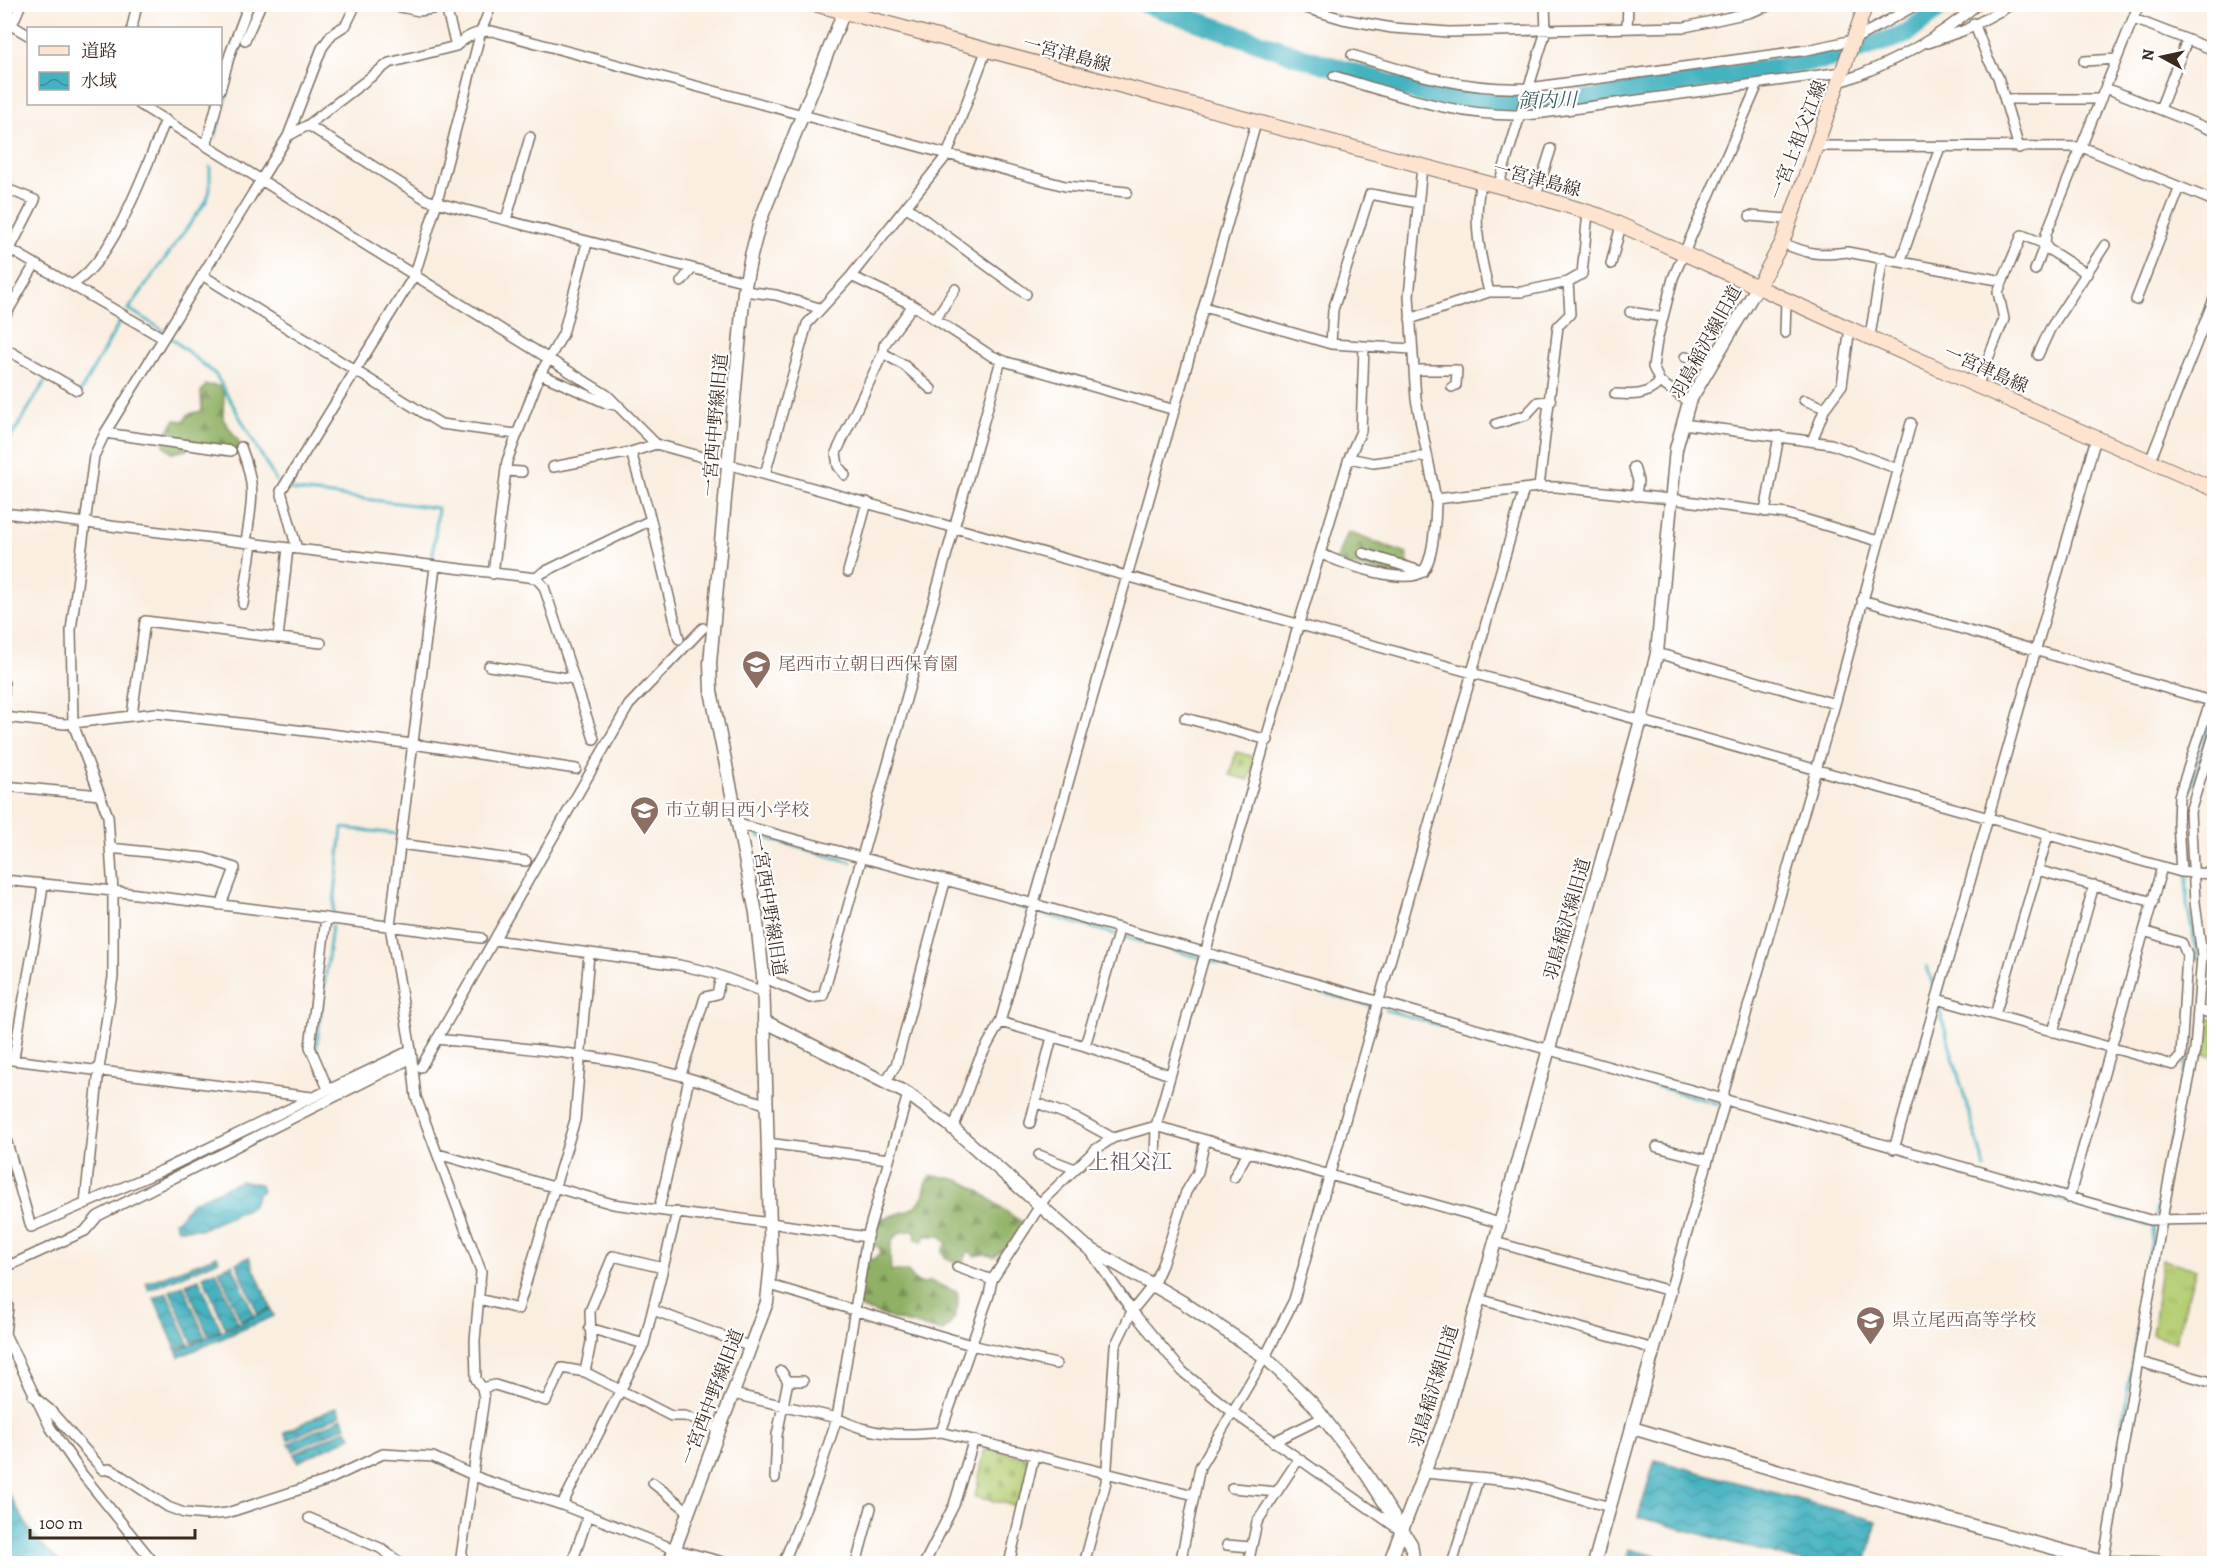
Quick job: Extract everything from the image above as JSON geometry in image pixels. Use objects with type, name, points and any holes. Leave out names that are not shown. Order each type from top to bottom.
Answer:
[{"type":"main road","name":"一宮津島線","points":[[813,4],[846,8],[986,51],[1536,196],[1588,212],[2214,489]]},
{"type":"main road","name":"一宮上祖父江線","points":[[1758,286],[1782,243],[1788,219],[1866,4]]},
{"type":"street","points":[[21,4],[8,23],[27,34]]},
{"type":"street","points":[[132,27],[137,4]]},
{"type":"street","points":[[222,83],[249,4]]},
{"type":"street","points":[[245,40],[261,4]]},
{"type":"street","points":[[85,1203],[99,1069],[113,977],[113,891],[108,816],[73,724],[70,637],[94,456],[105,433],[288,136],[322,48],[332,34],[346,25],[356,4]]},
{"type":"street","points":[[386,4],[419,11],[445,6],[456,46]]},
{"type":"street","points":[[278,638],[293,548],[281,491],[415,274],[437,202],[481,32],[492,4]]},
{"type":"street","points":[[1292,4],[1343,19],[1392,28],[1449,32],[1685,27],[1748,13],[1774,4]]},
{"type":"street","points":[[1498,187],[1546,31],[1545,4]]},
{"type":"street","points":[[1627,28],[1628,4]]},
{"type":"street","points":[[1352,55],[1456,84],[1491,89],[1528,89],[1709,66],[1853,42],[1918,4]]},
{"type":"street","points":[[1907,51],[1978,4]]},
{"type":"street","points":[[1334,76],[1447,109],[1520,115],[1842,74],[1965,30],[1974,23],[2013,4]]},
{"type":"street","points":[[2035,270],[2046,234],[2139,4]]},
{"type":"street","name":"一宮西中野線旧道","points":[[669,1563],[751,1347],[770,1285],[764,977],[756,914],[711,692],[710,663],[745,287],[760,221],[846,8]]},
{"type":"street","points":[[2133,19],[2214,49]]},
{"type":"street","points":[[1974,23],[2006,99],[2019,148]]},
{"type":"street","points":[[288,136],[308,125],[389,63],[456,46],[464,39],[481,32],[492,31],[1065,186],[1126,192]]},
{"type":"street","points":[[2160,109],[2187,40]]},
{"type":"street","points":[[765,474],[807,324],[819,308],[851,276],[947,154],[986,51]]},
{"type":"street","points":[[2084,61],[2117,59]]},
{"type":"street","points":[[1689,402],[1660,382],[1653,367],[1662,316],[1684,253],[1758,84]]},
{"type":"street","points":[[2106,88],[2213,127]]},
{"type":"street","points":[[2006,99],[2101,99]]},
{"type":"street","points":[[142,105],[549,356],[621,406],[656,444]]},
{"type":"street","points":[[206,146],[217,105]]},
{"type":"street","points":[[72,285],[98,264],[110,245],[166,120]]},
{"type":"street","points":[[953,1130],[978,1062],[1000,1022],[1256,123]]},
{"type":"street","points":[[308,125],[427,200],[691,270],[819,308]]},
{"type":"street","points":[[506,220],[530,137]]},
{"type":"street","points":[[1816,146],[2082,147],[2214,201]]},
{"type":"street","points":[[1901,260],[1940,147]]},
{"type":"street","points":[[1536,196],[1551,149]]},
{"type":"street","points":[[1322,554],[1358,569],[1415,576],[1423,572],[1427,564],[1436,499],[1416,399],[1409,296],[1422,167]]},
{"type":"street","points":[[1481,182],[1476,205],[1479,252],[1489,292]]},
{"type":"street","points":[[2136,300],[2180,187]]},
{"type":"street","points":[[4,199],[7,189],[35,200],[7,248],[163,338]]},
{"type":"street","points":[[1331,344],[1333,310],[1370,194],[1418,202]]},
{"type":"street","points":[[907,207],[1026,294]]},
{"type":"street","points":[[1410,319],[1489,292],[1521,292],[1568,282],[1582,274],[1588,212]]},
{"type":"street","points":[[1750,216],[1788,219]]},
{"type":"street","points":[[1611,264],[1620,225]]},
{"type":"street","points":[[1977,386],[2004,319],[1998,292],[2022,235],[2044,244],[2048,249],[2087,274]]},
{"type":"street","points":[[493,574],[506,471],[516,434],[540,374],[563,334],[587,243]]},
{"type":"street","points":[[1782,243],[1806,253],[1823,256],[1847,252],[2003,280]]},
{"type":"street","points":[[2038,355],[2050,329],[2104,245]]},
{"type":"street","points":[[1870,336],[1883,257]]},
{"type":"street","points":[[4,318],[35,264]]},
{"type":"street","points":[[681,282],[691,270]]},
{"type":"street","points":[[202,275],[441,424],[516,434]]},
{"type":"street","points":[[851,276],[913,305],[1001,360],[1174,410]]},
{"type":"street","points":[[1539,487],[1551,401],[1551,369],[1558,326],[1570,314],[1568,282]]},
{"type":"street","name":"羽島稲沢線旧道","points":[[1389,1563],[1447,1413],[1641,720],[1657,653],[1676,449],[1689,402],[1758,286]]},
{"type":"street","points":[[936,318],[955,289]]},
{"type":"street","points":[[2150,461],[2214,298]]},
{"type":"street","points":[[1785,333],[1786,300]]},
{"type":"street","points":[[845,475],[838,466],[836,453],[883,353],[884,345],[913,305]]},
{"type":"street","points":[[1204,307],[1331,344],[1412,349]]},
{"type":"street","points":[[1630,312],[1662,316]]},
{"type":"street","points":[[1812,441],[1825,408],[1842,385],[1850,328]]},
{"type":"street","points":[[1155,1162],[1156,1126],[1170,1075],[1268,740],[1299,623],[1322,554],[1349,459],[1361,431],[1364,347]]},
{"type":"street","points":[[4,348],[77,390]]},
{"type":"street","points":[[883,353],[905,366],[932,389]]},
{"type":"street","points":[[1690,362],[1704,358],[1713,361]]},
{"type":"street","points":[[764,977],[810,998],[823,996],[860,857],[1001,360]]},
{"type":"street","points":[[1414,370],[1457,370],[1456,384],[1452,387]]},
{"type":"street","points":[[540,374],[606,403],[621,406]]},
{"type":"street","points":[[1616,394],[1640,395],[1652,390],[1660,382]]},
{"type":"street","points":[[1804,400],[1825,408]]},
{"type":"street","points":[[1496,424],[1526,415],[1538,402],[1551,401]]},
{"type":"street","points":[[1594,1563],[1725,1100],[1724,1090],[1835,704],[1911,423]]},
{"type":"street","points":[[1683,424],[1830,444],[1898,469]]},
{"type":"street","points":[[105,433],[231,451]]},
{"type":"street","points":[[1765,512],[1779,436]]},
{"type":"street","points":[[1894,1149],[2096,438]]},
{"type":"street","points":[[553,467],[631,452],[656,444],[2162,867],[2181,872],[2214,874]]},
{"type":"street","points":[[241,447],[252,475],[253,494],[243,604]]},
{"type":"street","points":[[631,452],[651,520],[679,639]]},
{"type":"street","points":[[1349,459],[1373,463],[1427,456]]},
{"type":"street","points":[[1634,468],[1638,481],[1636,496]]},
{"type":"street","points":[[506,471],[522,472]]},
{"type":"street","points":[[1436,499],[1539,487],[1671,499],[1787,514],[1878,541]]},
{"type":"street","points":[[1180,1563],[1200,1467],[1265,1358],[1294,1300],[1524,489]]},
{"type":"street","points":[[848,572],[867,502]]},
{"type":"street","points":[[4,513],[536,578],[544,587],[594,739]]},
{"type":"street","points":[[536,578],[651,520]]},
{"type":"street","points":[[1363,553],[1423,572]]},
{"type":"street","points":[[435,567],[390,927],[416,1097],[480,1267],[476,1379],[482,1388],[484,1398],[460,1563]]},
{"type":"street","points":[[1862,600],[2212,701]]},
{"type":"street","points":[[132,715],[145,621],[321,643]]},
{"type":"street","points":[[421,1067],[629,705],[703,628]]},
{"type":"street","points":[[1657,653],[1835,704]]},
{"type":"street","points":[[489,666],[574,679]]},
{"type":"street","points":[[4,683],[4,693]]},
{"type":"street","points":[[2181,872],[2179,796],[2214,690]]},
{"type":"street","points":[[4,717],[73,724],[156,713],[413,744],[576,769]]},
{"type":"street","points":[[1185,718],[1268,740]]},
{"type":"street","points":[[2104,1562],[2140,1362],[2162,1222],[2195,1050],[2202,956],[2193,873],[2192,799],[2214,735]]},
{"type":"street","points":[[4,786],[100,795]]},
{"type":"street","points":[[738,824],[945,882],[1034,904],[2069,1198],[2162,1222],[2214,1220]]},
{"type":"street","points":[[1995,1015],[2048,835]]},
{"type":"street","points":[[400,844],[525,861]]},
{"type":"street","points":[[110,848],[204,858],[235,868],[220,905]]},
{"type":"street","points":[[2069,1198],[2162,867]]},
{"type":"street","points":[[2037,870],[2153,902]]},
{"type":"street","points":[[4,880],[113,891],[480,938]]},
{"type":"street","points":[[885,1082],[898,1056],[945,882]]},
{"type":"street","points":[[43,884],[37,934],[9,1059],[313,1097]]},
{"type":"street","points":[[2053,1032],[2094,885]]},
{"type":"street","points":[[326,918],[310,1047],[328,1089]]},
{"type":"street","points":[[1085,1046],[1119,930]]},
{"type":"street","points":[[1937,999],[2173,1065],[2181,1056],[2187,955],[2182,943],[2144,931]]},
{"type":"street","points":[[494,940],[679,965],[721,976],[763,992]]},
{"type":"street","points":[[478,1299],[518,1309],[575,1120],[589,954]]},
{"type":"street","points":[[659,1209],[685,1077],[705,997],[717,994],[721,976]]},
{"type":"street","points":[[2199,1010],[2214,1014]]},
{"type":"street","points":[[764,1021],[908,1094],[1042,1205],[1088,1247],[1153,1285],[1265,1358],[1324,1418],[1389,1506],[1411,1544],[1414,1563]]},
{"type":"street","points":[[1000,1022],[1085,1046],[1170,1075]]},
{"type":"street","points":[[1029,1123],[1052,1037]]},
{"type":"street","points":[[437,1039],[580,1054],[685,1077],[765,1104]]},
{"type":"street","points":[[4,1132],[31,1227],[163,1170],[328,1089],[411,1054]]},
{"type":"street","points":[[4,1268],[85,1232],[98,1216],[411,1054]]},
{"type":"street","points":[[783,1563],[816,1482],[837,1419],[867,1237],[908,1094]]},
{"type":"street","points":[[1035,1102],[1078,1119],[1113,1138]]},
{"type":"street","points":[[941,1432],[989,1295],[992,1280],[1045,1198],[1096,1149],[1113,1138],[1156,1126],[1500,1223]]},
{"type":"street","points":[[1084,1563],[1106,1482],[1114,1346],[1132,1311],[1153,1285],[1186,1192],[1198,1172],[1205,1140]]},
{"type":"street","points":[[767,1143],[889,1159]]},
{"type":"street","points":[[1657,1147],[1707,1160]]},
{"type":"street","points":[[1234,1177],[1248,1152]]},
{"type":"street","points":[[438,1154],[613,1204],[867,1237]]},
{"type":"street","points":[[1039,1155],[1075,1169]]},
{"type":"street","points":[[562,1505],[644,1344],[677,1212]]},
{"type":"street","points":[[1495,1242],[1670,1291]]},
{"type":"street","points":[[1088,1247],[1096,1263],[1132,1311],[1183,1372],[1231,1412],[1402,1532]]},
{"type":"street","points":[[585,1372],[591,1342],[590,1311],[613,1256],[663,1268]]},
{"type":"street","points":[[957,1268],[992,1280]]},
{"type":"street","points":[[770,1285],[971,1345],[1056,1364]]},
{"type":"street","points":[[4,1298],[8,1306],[5,1333],[50,1427],[82,1474],[155,1563]]},
{"type":"street","points":[[1479,1299],[1654,1349]]},
{"type":"street","points":[[653,1310],[751,1347]]},
{"type":"street","points":[[589,1328],[644,1344]]},
{"type":"street","points":[[2140,1362],[2214,1383]]},
{"type":"street","points":[[482,1388],[495,1385],[546,1401],[562,1368],[585,1372],[671,1416],[685,1416],[719,1429]]},
{"type":"street","points":[[775,1478],[777,1435],[788,1381],[781,1371]]},
{"type":"street","points":[[788,1381],[803,1381]]},
{"type":"street","points":[[733,1394],[837,1419],[880,1433],[907,1436],[941,1432],[973,1442],[1194,1495]]},
{"type":"street","points":[[33,1395],[50,1410],[103,1470],[111,1469],[148,1496],[184,1513],[208,1515],[226,1513],[326,1481],[383,1454],[433,1456],[474,1475],[562,1505],[674,1549],[731,1563]]},
{"type":"street","points":[[1273,1442],[1324,1418]]},
{"type":"street","points":[[1632,1428],[1893,1504],[2104,1562],[2195,1563]]},
{"type":"street","points":[[924,1563],[954,1505],[973,1442]]},
{"type":"street","points":[[1009,1563],[1034,1456]]},
{"type":"street","points":[[1248,1563],[1257,1522],[1298,1460]]},
{"type":"street","points":[[1425,1473],[1478,1480],[1519,1482],[1610,1507]]},
{"type":"street","points":[[1452,1563],[1478,1480]]},
{"type":"street","points":[[653,1483],[688,1511]]},
{"type":"street","points":[[1232,1488],[1277,1492]]},
{"type":"street","points":[[856,1563],[872,1508]]},
{"type":"street","points":[[575,1554],[588,1516]]},
{"type":"street","points":[[309,1518],[380,1548],[402,1563]]},
{"type":"street","points":[[1227,1545],[1251,1547]]},
{"type":"green space","points":[[206,385],[220,386],[224,394],[223,419],[240,443],[236,454],[223,453],[195,442],[186,450],[172,453],[164,445],[164,435],[175,420],[184,421],[189,414],[202,411],[201,392]]},
{"type":"green space","points":[[1348,532],[1407,554],[1408,567],[1394,575],[1336,562]]},
{"type":"green space","points":[[1236,752],[1255,757],[1249,780],[1230,775]]},
{"type":"green space","points":[[2204,1017],[2214,1020],[2214,1057],[2199,1053]]},
{"type":"green space","points":[[931,1176],[946,1177],[970,1185],[1022,1222],[1015,1238],[994,1257],[984,1254],[976,1256],[968,1251],[963,1263],[946,1259],[942,1251],[947,1244],[940,1236],[925,1236],[922,1242],[916,1240],[915,1231],[906,1231],[895,1237],[890,1249],[891,1271],[908,1271],[914,1280],[923,1284],[930,1281],[957,1292],[956,1314],[942,1332],[861,1308],[856,1301],[863,1260],[874,1259],[881,1253],[879,1247],[872,1245],[868,1239],[873,1220],[913,1208],[922,1199]]},
{"type":"green space","points":[[2162,1260],[2196,1269],[2175,1342],[2152,1335]]},
{"type":"green space","points":[[985,1448],[1033,1459],[1017,1506],[975,1497]]},
{"type":"water","points":[[240,1181],[260,1184],[263,1191],[258,1194],[252,1207],[202,1229],[177,1229],[174,1221],[180,1218],[191,1203]]},
{"type":"water","points":[[217,1256],[219,1260],[149,1290],[146,1283]]},
{"type":"water","points":[[249,1257],[271,1308],[258,1314],[236,1263]]},
{"type":"water","points":[[232,1264],[254,1315],[241,1321],[219,1270]]},
{"type":"water","points":[[216,1271],[238,1322],[225,1327],[203,1276]]},
{"type":"water","points":[[199,1279],[221,1330],[208,1335],[186,1284]]},
{"type":"water","points":[[183,1285],[205,1337],[192,1342],[170,1291]]},
{"type":"water","points":[[167,1293],[189,1344],[176,1349],[154,1298]]},
{"type":"water","points":[[271,1309],[274,1316],[179,1357],[177,1351]]},
{"type":"water","points":[[337,1407],[341,1415],[288,1440],[284,1432]]},
{"type":"water","points":[[342,1418],[346,1426],[293,1451],[289,1443]]},
{"type":"water","points":[[347,1429],[351,1437],[298,1462],[294,1454]]},
{"type":"water","points":[[1655,1460],[1877,1521],[1866,1563],[1806,1563],[1638,1517]]},
{"type":"water","points":[[5,1488],[32,1534],[60,1563],[5,1563]]},
{"type":"water","points":[[1629,1549],[1683,1563],[1625,1563]]},
{"type":"waterway","points":[[251,15],[256,4]]},
{"type":"waterway","name":"領内川","points":[[1147,4],[1301,57],[1435,97],[1503,103],[1563,103],[1831,58],[1906,34],[1944,4]]},
{"type":"waterway","points":[[215,137],[242,38]]},
{"type":"waterway","points":[[128,310],[207,200],[210,190],[210,167]]},
{"type":"waterway","points":[[129,309],[164,331]]},
{"type":"waterway","points":[[74,393],[78,396],[122,318]]},
{"type":"waterway","points":[[170,337],[216,375],[276,481]]},
{"type":"waterway","points":[[4,449],[47,378]]},
{"type":"waterway","points":[[291,490],[438,508],[432,563]]},
{"type":"waterway","points":[[2187,868],[2183,813],[2214,709]]},
{"type":"waterway","points":[[333,914],[342,828],[398,834]]},
{"type":"waterway","points":[[758,836],[851,862]]},
{"type":"waterway","points":[[2187,873],[2187,904],[2198,959]]},
{"type":"waterway","points":[[962,891],[1029,910]]},
{"type":"waterway","points":[[1039,913],[1115,934]]},
{"type":"waterway","points":[[316,1052],[332,926]]},
{"type":"waterway","points":[[1121,936],[1202,958]]},
{"type":"waterway","points":[[1210,961],[1371,1006]]},
{"type":"waterway","points":[[1927,966],[1935,993]]},
{"type":"waterway","points":[[2156,1215],[2191,1039],[2195,983]]},
{"type":"waterway","points":[[1938,1005],[1985,1168]]},
{"type":"waterway","points":[[1386,1010],[1536,1053]]},
{"type":"waterway","points":[[1564,1060],[1719,1104]]},
{"type":"waterway","points":[[1902,1156],[1945,1169]]},
{"type":"waterway","points":[[1962,1173],[2154,1227]]},
{"type":"waterway","points":[[2122,1427],[2154,1225]]},
{"type":"waterway","points":[[688,1561],[698,1564]]},
{"type":"place","name":"尾西市立朝日西保育園","points":[[757,690]]},
{"type":"place","name":"市立朝日西小学校","points":[[644,836]]},
{"type":"place","name":"県立尾西高等学校","points":[[1871,1346]]},
{"type":"district","name":"上祖父江","points":[[1130,1162]]}]
